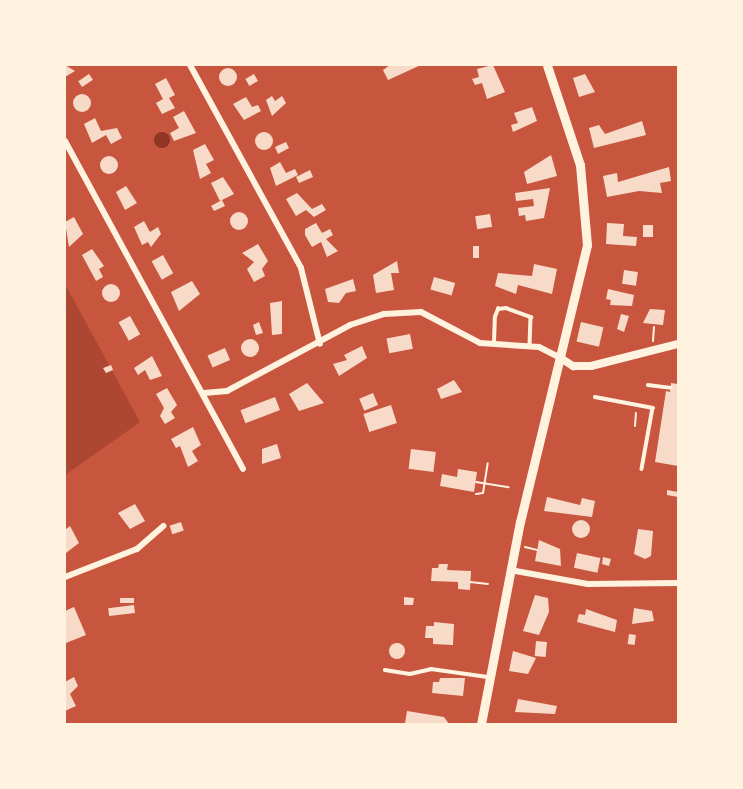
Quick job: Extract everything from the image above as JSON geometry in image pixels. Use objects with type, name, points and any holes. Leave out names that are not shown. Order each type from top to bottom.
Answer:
[{"type":"main road","points":[[481,724],[510,570],[559,357],[577,301],[587,225],[580,165],[547,65]]},
{"type":"street","points":[[190,65],[301,268],[320,344]]},
{"type":"street","points":[[65,141],[243,468]]},
{"type":"street","points":[[204,393],[227,390],[320,344],[363,319],[413,311],[432,316],[467,338],[493,344],[549,349],[573,366],[602,365],[678,344]]},
{"type":"street","points":[[65,577],[137,549],[163,526]]},
{"type":"street","points":[[510,570],[588,584],[678,583]]},
{"type":"lane","points":[[493,344],[495,317],[498,309],[506,308],[527,312],[531,317],[530,346]]},
{"type":"lane","points":[[648,385],[671,388]]},
{"type":"lane","points":[[595,397],[638,402],[653,408],[642,469]]},
{"type":"lane","points":[[385,670],[410,674],[431,669],[489,677]]},
{"type":"path","points":[[653,342],[654,327]]},
{"type":"path","points":[[635,426],[638,402]]},
{"type":"path","points":[[476,494],[483,493],[488,463]]},
{"type":"path","points":[[476,482],[509,487]]},
{"type":"path","points":[[524,547],[537,550]]},
{"type":"path","points":[[470,582],[488,584]]},
{"type":"shaded area","points":[[162,132],[168,134],[168,146],[162,148],[156,146],[154,140],[156,134]]},
{"type":"shaded area","points":[[65,284],[140,422],[65,475]]},
{"type":"building","points":[[65,65],[75,71],[65,77]]},
{"type":"building","points":[[390,65],[421,65],[388,80],[383,70]]},
{"type":"building","points":[[493,65],[505,92],[487,99],[482,83],[475,85],[472,79],[479,77],[477,69]]},
{"type":"building","points":[[228,68],[234,71],[237,77],[234,83],[228,86],[222,83],[219,77],[222,71]]},
{"type":"building","points":[[89,74],[93,80],[82,87],[78,81]]},
{"type":"building","points":[[254,74],[258,81],[249,86],[245,79]]},
{"type":"building","points":[[585,74],[595,92],[579,97],[573,78]]},
{"type":"building","points":[[166,78],[175,95],[169,98],[175,108],[162,114],[156,103],[163,99],[155,84]]},
{"type":"building","points":[[78,94],[86,94],[91,103],[89,110],[78,112],[73,107],[73,99]]},
{"type":"building","points":[[272,96],[275,101],[282,96],[286,103],[272,116],[266,100]]},
{"type":"building","points":[[246,97],[252,107],[258,105],[261,111],[244,120],[233,104]]},
{"type":"building","points":[[532,107],[537,121],[513,132],[511,125],[518,123],[514,113]]},
{"type":"building","points":[[184,111],[196,133],[174,141],[170,133],[179,128],[173,117]]},
{"type":"building","points":[[95,118],[101,131],[117,128],[122,138],[111,144],[106,135],[92,143],[84,124]]},
{"type":"building","points":[[642,121],[646,135],[594,148],[589,128],[599,125],[605,134]]},
{"type":"building","points":[[264,132],[270,135],[273,141],[270,147],[264,150],[258,147],[255,141],[258,135]]},
{"type":"building","points":[[286,142],[289,148],[278,154],[275,147]]},
{"type":"building","points":[[205,144],[214,160],[206,164],[211,173],[200,179],[193,150]]},
{"type":"building","points":[[551,155],[557,176],[527,184],[524,172]]},
{"type":"building","points":[[105,156],[113,156],[118,165],[116,172],[105,174],[100,169],[100,161]]},
{"type":"building","points":[[280,162],[286,173],[295,169],[298,175],[276,186],[270,168]]},
{"type":"building","points":[[669,167],[671,181],[660,183],[662,193],[639,191],[607,197],[603,176],[617,173],[618,182]]},
{"type":"building","points":[[310,170],[313,177],[299,183],[296,177]]},
{"type":"building","points":[[223,177],[234,194],[220,201],[211,183]]},
{"type":"building","points":[[126,186],[137,203],[125,210],[116,192]]},
{"type":"building","points":[[550,188],[544,218],[526,221],[525,215],[519,216],[518,208],[534,206],[533,199],[516,201],[515,193]]},
{"type":"building","points":[[297,193],[312,209],[322,204],[326,210],[314,217],[306,210],[296,216],[286,199]]},
{"type":"building","points":[[222,200],[225,206],[214,211],[211,206]]},
{"type":"building","points":[[239,212],[245,215],[248,221],[245,227],[239,230],[233,227],[230,221],[233,215]]},
{"type":"building","points":[[490,214],[492,227],[477,229],[475,216]]},
{"type":"building","points":[[74,217],[83,234],[69,247],[65,222]]},
{"type":"building","points":[[144,221],[150,232],[158,227],[161,234],[151,247],[148,242],[142,245],[134,227]]},
{"type":"building","points":[[316,223],[322,233],[330,229],[333,235],[326,239],[338,251],[327,257],[321,242],[312,247],[305,235],[305,229]]},
{"type":"building","points":[[607,223],[624,224],[623,236],[637,237],[636,246],[606,244]]},
{"type":"building","points":[[643,225],[653,225],[653,237],[643,237]]},
{"type":"building","points":[[258,244],[268,261],[262,269],[265,276],[254,282],[247,269],[254,262],[242,253]]},
{"type":"building","points":[[473,246],[479,246],[479,258],[473,258]]},
{"type":"building","points":[[92,249],[104,266],[99,269],[103,277],[96,281],[82,255]]},
{"type":"building","points":[[163,255],[173,273],[162,280],[152,261]]},
{"type":"building","points":[[397,261],[399,273],[391,273],[394,290],[376,293],[373,275]]},
{"type":"building","points":[[534,264],[557,269],[552,294],[518,285],[516,294],[495,286],[498,273],[532,276]]},
{"type":"building","points":[[624,270],[638,272],[636,286],[622,284]]},
{"type":"building","points":[[434,277],[455,283],[452,296],[430,289]]},
{"type":"building","points":[[353,279],[356,291],[346,293],[339,303],[328,302],[325,289]]},
{"type":"building","points":[[192,281],[200,294],[179,311],[171,292]]},
{"type":"building","points":[[111,284],[117,287],[120,293],[117,299],[111,302],[105,299],[102,293],[105,287]]},
{"type":"building","points":[[608,289],[634,295],[632,306],[610,305],[611,300],[606,299]]},
{"type":"building","points":[[282,301],[282,334],[272,335],[270,303]]},
{"type":"building","points":[[650,309],[665,310],[663,325],[643,323]]},
{"type":"building","points":[[621,314],[629,316],[624,332],[617,329]]},
{"type":"building","points":[[130,316],[140,334],[129,341],[119,322]]},
{"type":"building","points":[[259,322],[263,333],[256,335],[253,325]]},
{"type":"building","points":[[581,322],[603,327],[599,347],[577,341]]},
{"type":"building","points":[[410,334],[413,349],[389,353],[386,339]]},
{"type":"building","points":[[250,339],[256,342],[259,348],[256,354],[250,357],[244,354],[241,348],[244,342]]},
{"type":"building","points":[[362,346],[367,358],[339,376],[333,364],[347,360],[344,355]]},
{"type":"building","points":[[225,348],[230,360],[213,367],[208,355]]},
{"type":"building","points":[[152,356],[162,376],[150,380],[145,370],[138,375],[134,368]]},
{"type":"building","points":[[111,365],[113,370],[106,373],[103,368]]},
{"type":"building","points":[[454,380],[462,392],[441,399],[437,389]]},
{"type":"building","points":[[307,383],[324,403],[299,411],[289,394]]},
{"type":"building","points":[[671,383],[678,384],[678,466],[655,462],[666,391],[670,392]]},
{"type":"building","points":[[167,388],[177,405],[171,412],[175,418],[165,424],[160,416],[164,408],[156,394]]},
{"type":"building","points":[[373,393],[378,405],[364,411],[359,399]]},
{"type":"building","points":[[275,397],[280,410],[245,423],[240,410]]},
{"type":"building","points":[[391,405],[397,423],[369,432],[363,414]]},
{"type":"building","points":[[193,427],[201,445],[192,451],[198,461],[188,467],[180,446],[176,448],[171,439]]},
{"type":"building","points":[[277,444],[281,458],[262,464],[262,449]]},
{"type":"building","points":[[411,449],[436,452],[433,472],[409,469]]},
{"type":"building","points":[[458,469],[477,472],[474,492],[440,486],[442,474],[457,477]]},
{"type":"building","points":[[667,490],[678,492],[678,497],[667,495]]},
{"type":"building","points":[[547,497],[580,505],[582,498],[595,501],[592,517],[544,511]]},
{"type":"building","points":[[135,504],[145,521],[130,529],[118,513]]},
{"type":"building","points":[[577,520],[585,520],[590,529],[588,536],[577,538],[572,533],[572,525]]},
{"type":"building","points":[[181,522],[184,531],[172,534],[170,526]]},
{"type":"building","points":[[70,526],[79,543],[66,553],[65,530]]},
{"type":"building","points":[[638,529],[653,531],[651,556],[645,559],[634,554]]},
{"type":"building","points":[[539,540],[560,549],[561,566],[535,561]]},
{"type":"building","points":[[577,553],[600,558],[597,573],[574,568]]},
{"type":"building","points":[[603,557],[611,559],[609,566],[602,564]]},
{"type":"building","points":[[439,564],[448,564],[447,570],[471,571],[470,590],[458,589],[458,582],[431,581],[432,568],[438,568]]},
{"type":"building","points":[[535,595],[548,598],[549,612],[539,635],[523,631]]},
{"type":"building","points":[[404,597],[414,598],[413,605],[404,605]]},
{"type":"building","points":[[120,598],[134,598],[134,603],[120,603]]},
{"type":"building","points":[[134,605],[135,613],[109,616],[108,608]]},
{"type":"building","points":[[74,607],[86,635],[66,643],[65,611]]},
{"type":"building","points":[[634,608],[652,611],[654,621],[632,624]]},
{"type":"building","points":[[586,609],[617,620],[615,632],[577,622],[579,614],[585,615]]},
{"type":"building","points":[[434,622],[454,624],[453,645],[433,644],[433,638],[425,638],[426,626],[434,626]]},
{"type":"building","points":[[629,634],[636,635],[635,645],[628,644]]},
{"type":"building","points":[[536,641],[547,642],[546,657],[535,656]]},
{"type":"building","points":[[394,643],[400,643],[405,651],[403,657],[394,659],[389,654],[389,648]]},
{"type":"building","points":[[513,651],[536,658],[528,674],[509,671]]},
{"type":"building","points":[[74,677],[78,686],[70,694],[76,706],[65,711],[65,682]]},
{"type":"building","points":[[440,678],[465,678],[463,696],[432,693],[433,682],[439,682]]},
{"type":"building","points":[[518,699],[557,706],[555,714],[515,712]]},
{"type":"building","points":[[407,711],[444,717],[449,724],[405,723]]}]
